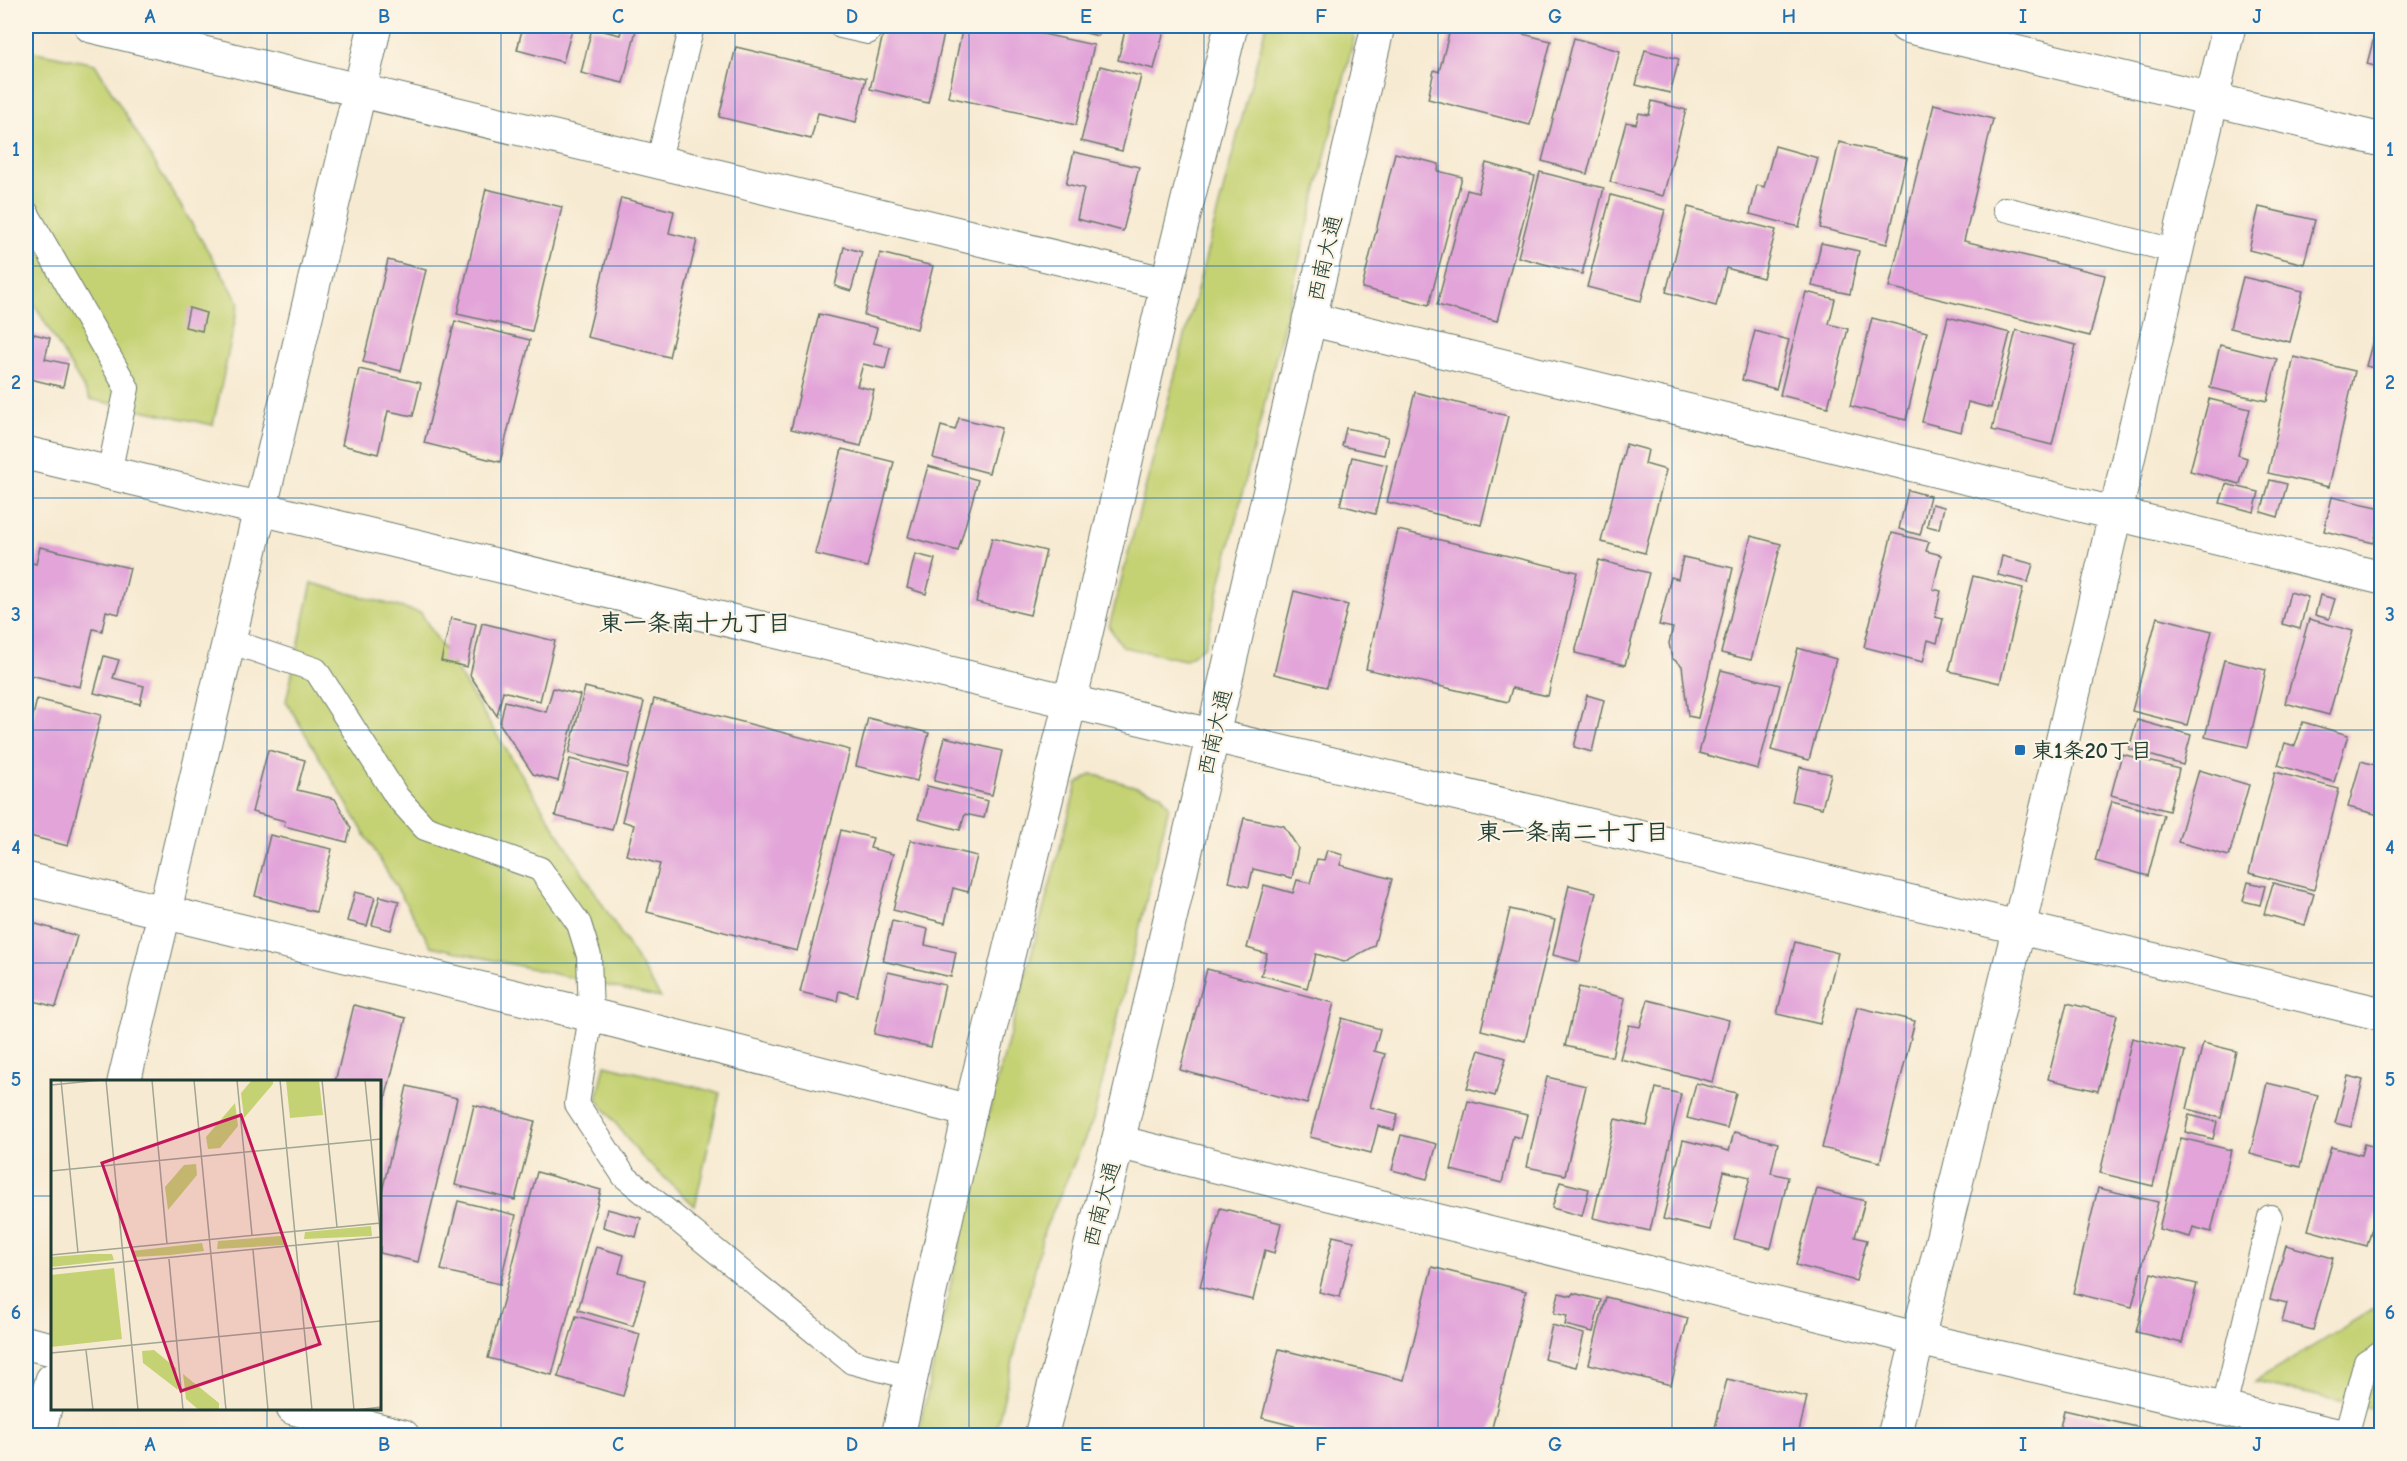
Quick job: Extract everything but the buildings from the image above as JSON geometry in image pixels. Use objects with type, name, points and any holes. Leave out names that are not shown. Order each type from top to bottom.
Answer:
[{"type":"main road","points":[[91,26],[1167,284]]},
{"type":"main road","points":[[124,1080],[375,26]]},
{"type":"main road","points":[[898,1436],[970,1111],[1070,702],[1167,284],[1232,26]]},
{"type":"main road","name":"西南大通","points":[[1041,1436],[1118,1142],[1378,26]]},
{"type":"main road","points":[[1906,26],[2382,140]]},
{"type":"main road","points":[[1894,1436],[2019,927],[2229,26]]},
{"type":"main road","points":[[1309,319],[2382,578]]},
{"type":"main road","points":[[26,453],[2382,1014]]},
{"type":"main road","points":[[26,879],[591,1016],[970,1111]]},
{"type":"main road","points":[[1118,1142],[1919,1339],[2341,1436]]},
{"type":"main road","points":[[26,1343],[51,1349]]},
{"type":"main road","points":[[38,1436],[51,1384]]},
{"type":"main road","points":[[301,1410],[403,1436]]},
{"type":"lane","points":[[658,162],[692,26]]},
{"type":"lane","points":[[841,26],[868,32]]},
{"type":"lane","points":[[2005,209],[2175,251]]},
{"type":"lane","points":[[26,212],[127,388],[109,473]]},
{"type":"lane","points":[[229,641],[316,670],[398,797],[425,828],[540,869],[579,924],[589,956],[591,1016],[577,1104],[624,1176],[852,1362],[910,1377]]},
{"type":"lane","points":[[2224,1408],[2270,1217]]},
{"type":"lane","points":[[2346,1436],[2366,1362],[2382,1352]]},
{"type":"green space","points":[[1266,26],[1357,26],[1205,646],[1185,660],[1123,647],[1109,627]]},
{"type":"green space","points":[[26,50],[95,64],[239,302],[213,425],[90,399],[26,290]]},
{"type":"green space","points":[[312,583],[421,613],[661,998],[431,946],[286,701]]},
{"type":"green space","points":[[1092,774],[1161,794],[1169,806],[1093,1120],[1044,1231],[995,1435],[918,1435],[985,1127],[1077,784]]},
{"type":"green space","points":[[605,1065],[720,1093],[695,1206],[640,1155],[597,1099]]},
{"type":"green space","points":[[2381,1304],[2381,1410],[2255,1382]]},
{"type":"place","name":"東1条20丁目","points":[[2020,750]]},
{"type":"district","name":"東一条南十九丁目","points":[[695,623]]},
{"type":"district","name":"東一条南二十丁目","points":[[1573,832]]}]
